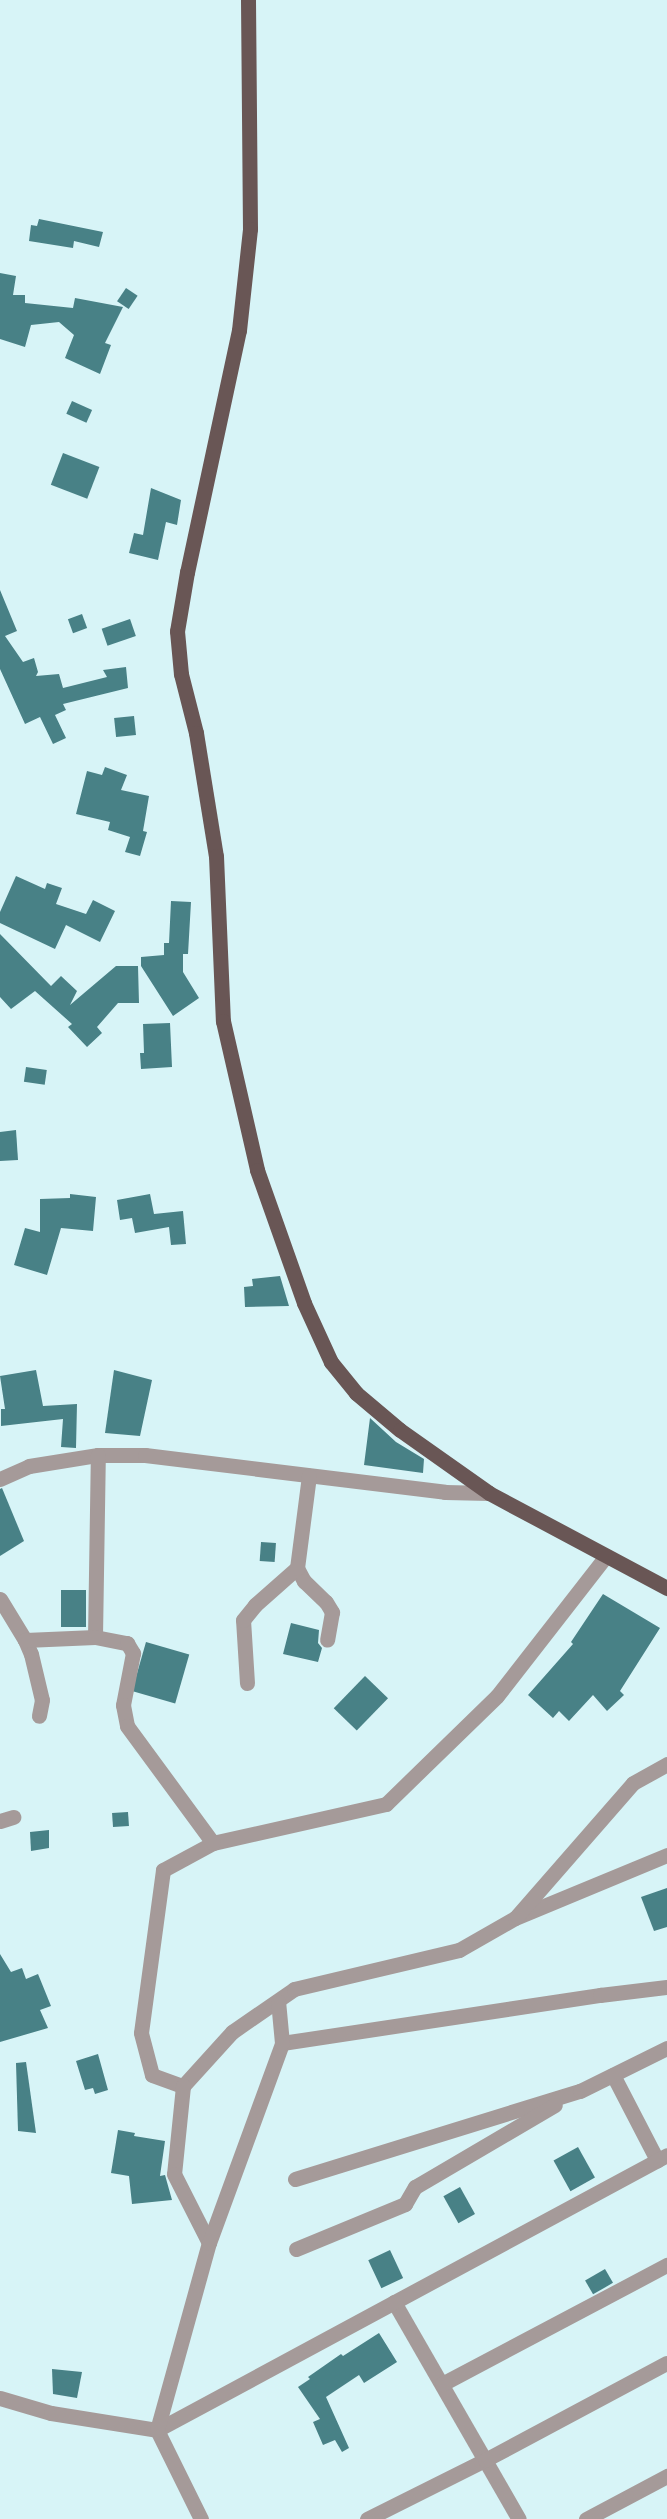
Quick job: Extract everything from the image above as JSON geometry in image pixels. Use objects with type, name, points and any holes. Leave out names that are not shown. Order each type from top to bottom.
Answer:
[{"type":"main road","points":[[248,0],[250,229],[239,330],[187,572],[177,631],[181,674],[196,733],[216,856],[223,1021],[256,1170],[304,1303],[331,1362],[356,1393],[400,1430],[489,1493],[667,1588]]},
{"type":"street","points":[[0,1479],[29,1466],[98,1455],[145,1455],[445,1492],[489,1493]]},
{"type":"street","points":[[95,1637],[98,1455]]},
{"type":"street","points":[[309,1476],[297,1568],[304,1581],[326,1602],[332,1612],[327,1640]]},
{"type":"street","points":[[183,2086],[152,2075],[141,2033],[163,1870],[213,1844],[386,1804],[497,1696],[606,1556]]},
{"type":"street","points":[[247,1683],[243,1620],[255,1605],[297,1568]]},
{"type":"street","points":[[0,1599],[26,1640],[40,1685],[42,1700],[39,1716]]},
{"type":"street","points":[[26,1640],[95,1637],[122,1641],[131,1648],[132,1659],[123,1705],[127,1726],[213,1844]]},
{"type":"street","points":[[515,1918],[633,1783],[667,1764]]},
{"type":"street","points":[[208,2243],[174,2174],[183,2086],[232,2032],[294,1989],[459,1950],[515,1918],[667,1855]]},
{"type":"street","points":[[282,2043],[667,1987]]},
{"type":"street","points":[[201,2519],[157,2430],[208,2243],[282,2043],[278,2001]]},
{"type":"street","points":[[296,2249],[405,2204],[415,2187],[580,2091],[667,2048]]},
{"type":"street","points":[[0,2397],[51,2413],[157,2430],[662,2157],[613,2075]]},
{"type":"street","points":[[295,2180],[580,2091]]},
{"type":"street","points":[[441,2384],[667,2265]]},
{"type":"street","points":[[394,2302],[519,2519]]},
{"type":"street","points":[[367,2519],[485,2460],[667,2363]]},
{"type":"street","points":[[586,2519],[667,2476]]},
{"type":"building","points":[[39,219],[103,232],[99,247],[74,241],[73,248],[29,241],[31,225],[37,226]]},
{"type":"building","points":[[0,273],[16,276],[13,295],[25,295],[25,303],[73,308],[75,298],[123,307],[105,343],[111,345],[100,374],[65,358],[74,335],[59,322],[31,325],[25,347],[0,339]]},
{"type":"building","points":[[126,288],[138,296],[129,309],[117,301]]},
{"type":"building","points":[[72,401],[92,410],[86,423],[66,414]]},
{"type":"building","points":[[63,453],[99,467],[87,499],[51,485]]},
{"type":"building","points":[[151,488],[181,500],[177,525],[166,522],[158,560],[129,553],[134,533],[143,535]]},
{"type":"building","points":[[0,590],[17,631],[5,636],[23,662],[34,658],[38,672],[36,676],[59,674],[63,688],[107,677],[103,670],[126,667],[128,688],[63,704],[66,710],[55,715],[66,738],[53,744],[40,717],[25,724],[0,669]]},
{"type":"building","points":[[82,614],[87,628],[73,633],[68,619]]},
{"type":"building","points":[[130,619],[136,636],[107,646],[102,629]]},
{"type":"building","points":[[134,716],[136,735],[116,737],[114,718]]},
{"type":"building","points":[[105,767],[127,775],[121,790],[149,796],[143,831],[147,832],[140,856],[125,852],[130,837],[108,830],[110,822],[76,814],[87,771],[102,775]]},
{"type":"building","points":[[16,876],[45,889],[47,883],[62,888],[56,904],[86,914],[93,900],[115,911],[100,942],[66,925],[55,949],[0,923],[0,912]]},
{"type":"building","points":[[171,901],[191,902],[188,954],[183,954],[183,972],[199,998],[173,1016],[141,966],[141,957],[164,955],[164,943],[169,943]]},
{"type":"building","points":[[0,934],[51,986],[61,976],[77,991],[70,1005],[116,966],[138,966],[139,1003],[118,1003],[97,1027],[102,1033],[87,1047],[68,1027],[72,1024],[35,991],[11,1009],[0,997]]},
{"type":"building","points":[[170,1023],[172,1067],[141,1069],[140,1053],[144,1053],[143,1024]]},
{"type":"building","points":[[26,1067],[47,1070],[45,1085],[24,1082]]},
{"type":"building","points":[[16,1130],[18,1160],[0,1161],[0,1132]]},
{"type":"building","points":[[70,1194],[96,1197],[93,1231],[61,1228],[47,1275],[14,1265],[25,1228],[40,1232],[40,1199],[70,1198]]},
{"type":"building","points":[[150,1194],[154,1214],[183,1211],[186,1244],[171,1245],[169,1227],[135,1233],[132,1218],[120,1220],[117,1200]]},
{"type":"building","points":[[280,1276],[289,1306],[245,1307],[244,1287],[253,1286],[252,1279]]},
{"type":"building","points":[[36,1370],[43,1406],[77,1404],[76,1448],[61,1447],[63,1419],[1,1426],[1,1409],[5,1409],[0,1376]]},
{"type":"building","points":[[114,1370],[152,1380],[140,1436],[105,1433]]},
{"type":"building","points":[[370,1418],[396,1442],[424,1459],[423,1473],[364,1465]]},
{"type":"building","points":[[2,1488],[24,1541],[0,1556],[0,1489]]},
{"type":"building","points":[[261,1542],[276,1543],[275,1562],[260,1561]]},
{"type":"building","points":[[61,1590],[86,1590],[86,1627],[61,1627]]},
{"type":"building","points":[[603,1594],[660,1628],[620,1691],[624,1695],[607,1711],[593,1695],[569,1721],[559,1711],[553,1718],[528,1695],[573,1644],[571,1642]]},
{"type":"building","points":[[291,1623],[319,1630],[318,1643],[322,1648],[318,1662],[283,1654]]},
{"type":"building","points":[[146,1642],[189,1654],[175,1703],[132,1691]]},
{"type":"building","points":[[365,1676],[388,1698],[357,1731],[334,1708]]},
{"type":"building","points":[[128,1812],[129,1826],[113,1827],[112,1813]]},
{"type":"building","points":[[49,1830],[49,1848],[31,1851],[30,1832]]},
{"type":"building","points":[[667,1888],[667,1927],[654,1931],[641,1897]]},
{"type":"building","points":[[0,1954],[11,1972],[22,1968],[26,1979],[38,1974],[51,2006],[40,2010],[48,2028],[0,2042]]},
{"type":"building","points":[[98,2054],[108,2090],[95,2094],[93,2088],[85,2090],[76,2061]]},
{"type":"building","points":[[26,2062],[36,2133],[18,2131],[16,2063]]},
{"type":"building","points":[[118,2130],[135,2133],[134,2136],[165,2141],[160,2176],[165,2175],[172,2200],[132,2204],[129,2176],[111,2173]]},
{"type":"building","points":[[578,2147],[595,2178],[570,2191],[554,2161]]},
{"type":"building","points":[[460,2187],[475,2214],[458,2223],[443,2196]]},
{"type":"building","points":[[390,2250],[403,2278],[381,2288],[368,2260]]},
{"type":"building","points":[[605,2269],[613,2283],[593,2294],[585,2280]]},
{"type":"building","points":[[379,2333],[397,2362],[364,2383],[359,2375],[326,2397],[349,2448],[342,2452],[335,2440],[323,2445],[313,2422],[320,2419],[298,2387],[310,2379],[308,2377],[341,2354],[343,2356]]},
{"type":"building","points":[[52,2369],[82,2372],[77,2398],[53,2394]]}]
